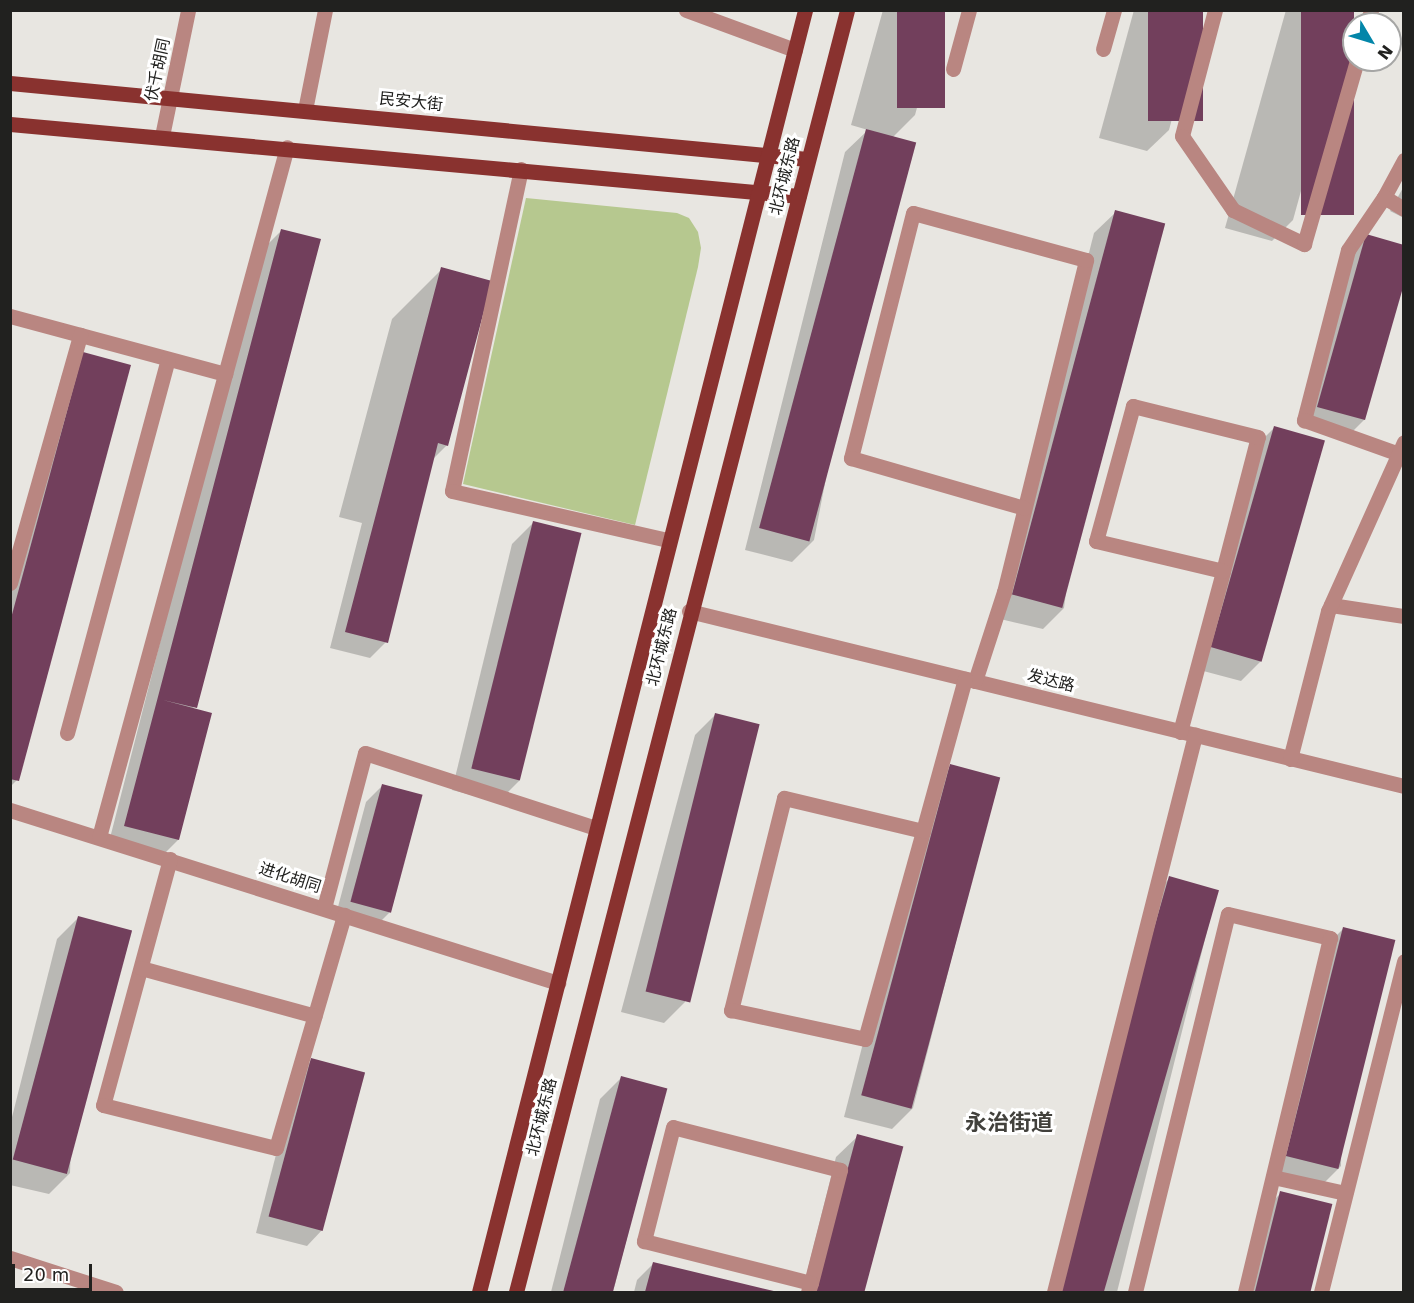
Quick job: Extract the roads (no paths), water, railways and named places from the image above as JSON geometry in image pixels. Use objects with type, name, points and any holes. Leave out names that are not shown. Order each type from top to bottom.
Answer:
[{"type":"main road","name":"北环城东路","points":[[479,1293],[668,540],[805,10]]},
{"type":"main road","name":"北环城东路","points":[[516,1293],[689,611],[847,10]]},
{"type":"main road","name":"民安大街","points":[[10,83],[807,159]]},
{"type":"main road","points":[[10,124],[287,147],[799,196]]},
{"type":"street","name":"伏千胡同","points":[[162,136],[188,10]]},
{"type":"street","points":[[305,110],[325,10]]},
{"type":"street","points":[[686,10],[795,50]]},
{"type":"street","points":[[952,69],[969,10]]},
{"type":"street","points":[[1103,49],[1114,10]]},
{"type":"street","points":[[1215,10],[1182,136],[1233,210],[1304,244],[1354,72]]},
{"type":"street","points":[[99,837],[287,147]]},
{"type":"street","points":[[1290,759],[1331,605],[1402,448],[1304,420],[1348,250],[1384,197],[1404,160]]},
{"type":"street","points":[[520,169],[452,490],[668,540]]},
{"type":"street","points":[[1384,197],[1404,209]]},
{"type":"street","points":[[923,831],[784,798],[731,1010],[865,1039],[923,831],[970,680],[1004,592],[1086,260],[913,213],[850,458],[1024,508]]},
{"type":"street","points":[[10,316],[225,374]]},
{"type":"street","points":[[10,583],[80,335]]},
{"type":"street","points":[[67,733],[168,359]]},
{"type":"street","points":[[1054,1293],[1188,734],[1223,571],[1258,437],[1133,406],[1096,541],[1223,571]]},
{"type":"street","points":[[1331,605],[1404,616]]},
{"type":"street","name":"发达路","points":[[689,611],[1404,786]]},
{"type":"street","points":[[324,908],[365,753],[596,828]]},
{"type":"street","name":"进化胡同","points":[[10,810],[558,983]]},
{"type":"street","points":[[170,859],[103,1105],[276,1148],[344,915]]},
{"type":"street","points":[[1136,1293],[1228,914],[1330,938],[1245,1293]]},
{"type":"street","points":[[1322,1293],[1404,961]]},
{"type":"street","points":[[141,968],[315,1016]]},
{"type":"street","points":[[673,1127],[840,1170],[809,1288],[644,1241],[673,1127]]},
{"type":"street","points":[[1273,1177],[1345,1193]]},
{"type":"street","points":[[10,1258],[116,1293]]},
{"type":"district","name":"永治街道","points":[[1009,1123]]}]
